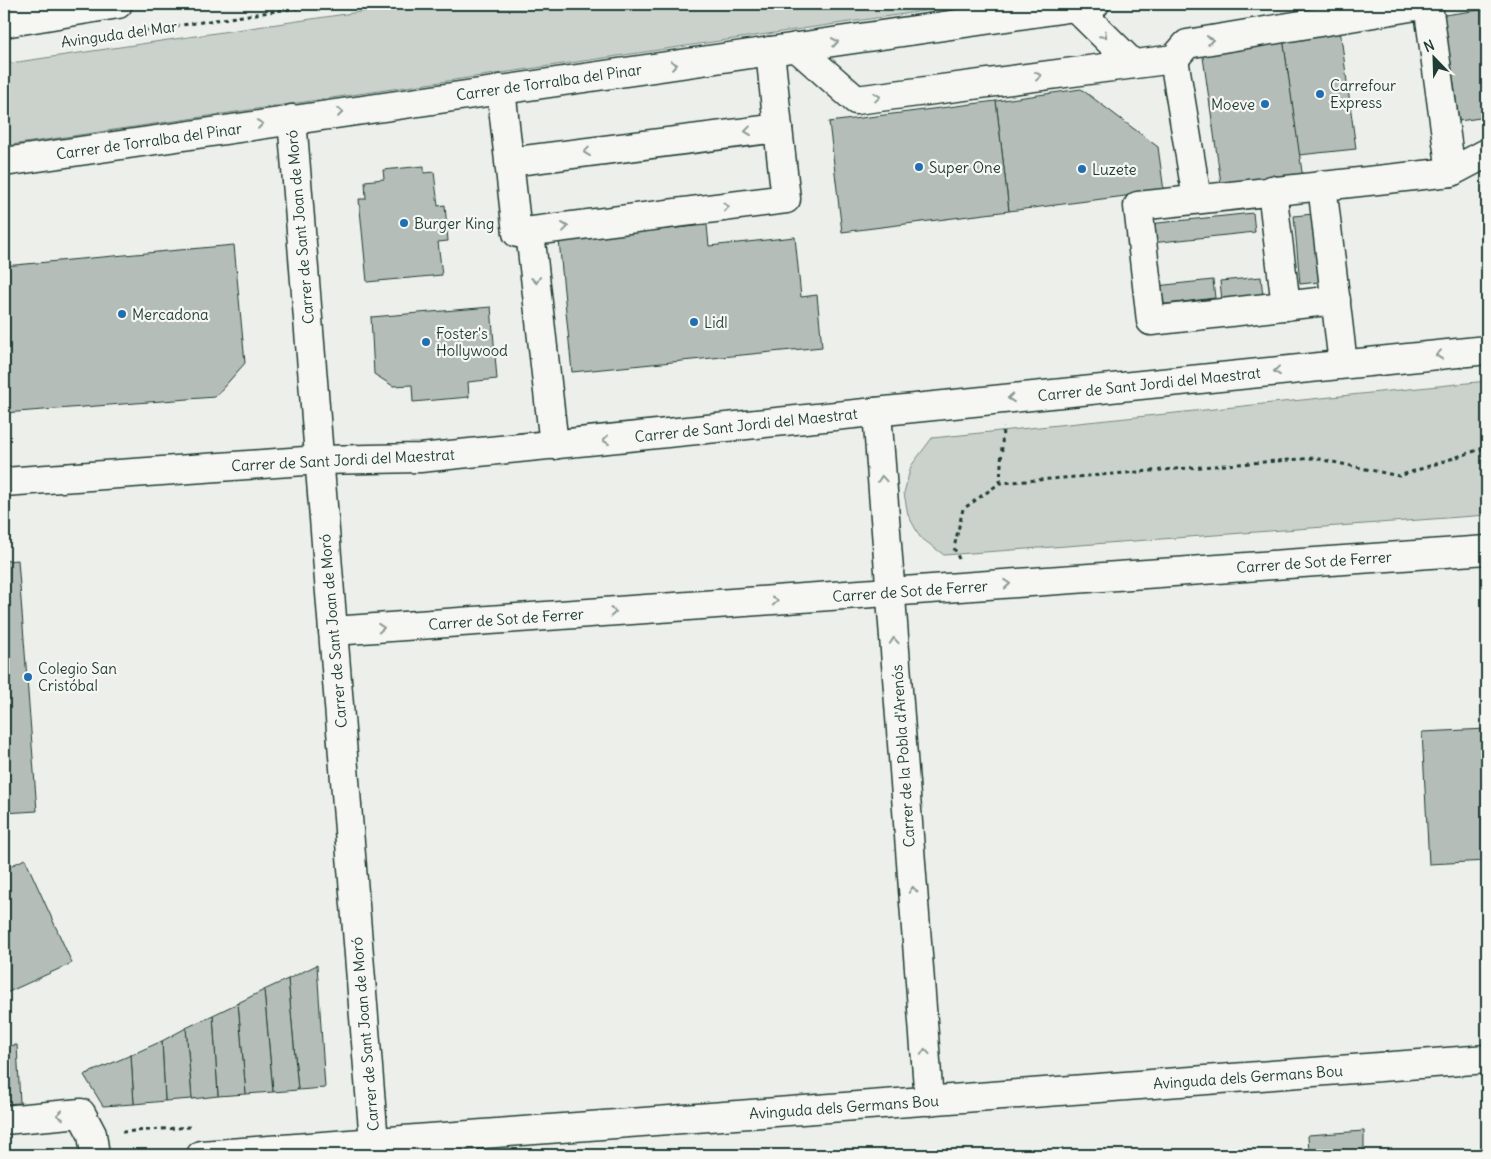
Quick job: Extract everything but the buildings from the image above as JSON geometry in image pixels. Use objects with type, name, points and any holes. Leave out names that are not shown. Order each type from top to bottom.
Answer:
[{"type":"street","name":"Avinguda del Mar","points":[[4,23],[118,4]]},
{"type":"street","points":[[783,49],[856,100],[1174,59],[1187,44],[1428,4],[1451,172]]},
{"type":"street","points":[[1085,5],[1133,64]]},
{"type":"street","name":"Carrer de Torralba del Pinar","points":[[4,162],[1085,5]]},
{"type":"street","points":[[524,232],[786,199],[778,128],[783,49]]},
{"type":"street","points":[[1174,59],[1197,199]]},
{"type":"street","points":[[501,89],[509,162],[524,232],[554,445]]},
{"type":"street","name":"Carrer de Sant Joan de Moró","points":[[292,119],[333,632],[361,1147]]},
{"type":"street","points":[[509,162],[778,128]]},
{"type":"street","points":[[1336,300],[1151,321],[1138,206],[1451,172],[1487,153]]},
{"type":"street","points":[[1322,185],[1343,364]]},
{"type":"street","points":[[1272,190],[1286,306]]},
{"type":"street","name":"Carrer de Sant Jordi del Maestrat","points":[[4,482],[319,460],[420,458],[1487,350]]},
{"type":"street","name":"Carrer de la Pobla d'Arenós","points":[[877,412],[929,1101]]},
{"type":"street","name":"Carrer de Sot de Ferrer","points":[[333,632],[1487,550]]},
{"type":"street","name":"Avinguda dels Germans Bou","points":[[201,1155],[361,1147],[929,1101],[1487,1059]]},
{"type":"street","points":[[4,1120],[81,1113],[92,1134],[95,1155]]},
{"type":"path","name":"Avinguda del Mar","points":[[120,34],[323,4]]},
{"type":"path","points":[[1000,483],[1005,399]]},
{"type":"path","points":[[973,586],[954,548],[963,509],[1000,483],[1314,458],[1399,476],[1487,447]]},
{"type":"shaded area","points":[[414,4],[972,4],[4,146],[4,64]]},
{"type":"shaded area","points":[[1487,381],[1487,515],[944,555],[920,537],[908,515],[904,493],[911,466],[932,438]]},
{"type":"place","name":"Carrefour Express","points":[[1320,94]]},
{"type":"place","name":"Moeve","points":[[1265,104]]},
{"type":"place","name":"Super One","points":[[919,167]]},
{"type":"place","name":"Luzete","points":[[1082,169]]},
{"type":"place","name":"Burger King","points":[[404,223]]},
{"type":"place","name":"Mercadona","points":[[122,314]]},
{"type":"place","name":"Lidl","points":[[694,322]]},
{"type":"place","name":"Foster's Hollywood","points":[[426,342]]},
{"type":"place","name":"Colegio San Cristóbal","points":[[28,677]]}]
